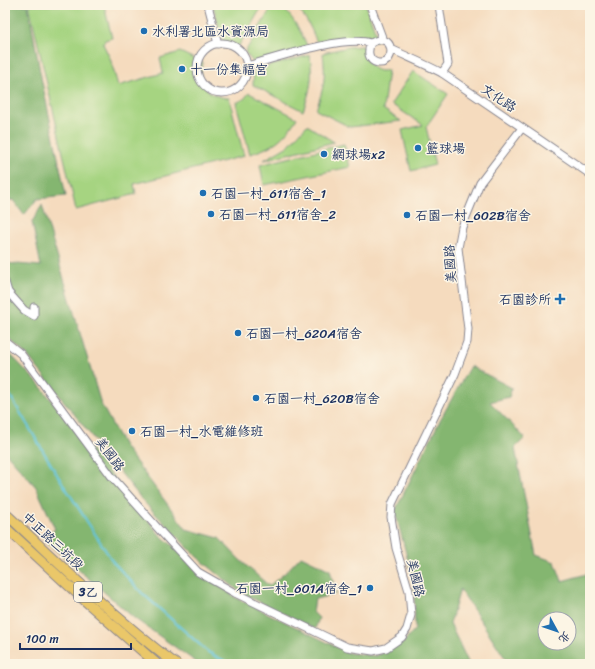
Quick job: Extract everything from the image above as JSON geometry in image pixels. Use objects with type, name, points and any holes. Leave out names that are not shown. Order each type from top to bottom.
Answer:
[{"type":"main road","name":"中正路三坑段","points":[[5,514],[82,586],[158,652],[176,664]]},
{"type":"main road","name":"中正路三坑段","points":[[5,527],[157,664]]},
{"type":"street","points":[[208,5],[218,44]]},
{"type":"street","points":[[370,5],[382,40],[376,40],[371,43],[368,50],[369,56],[373,62],[380,63],[387,61],[391,56],[391,49]]},
{"type":"street","points":[[439,5],[448,64],[442,73]]},
{"type":"street","name":"文化路","points":[[382,40],[390,45],[391,49],[420,61],[442,73],[590,174]]},
{"type":"street","points":[[246,66],[315,48],[345,42],[363,41],[371,43]]},
{"type":"street","points":[[218,44],[228,44],[237,49],[244,57],[246,66],[243,81],[236,89],[226,93],[220,93],[208,89],[203,85],[198,73],[199,60],[206,50],[218,44]]},
{"type":"street","name":"美國路","points":[[5,342],[21,354],[112,477],[198,572],[235,593],[347,647],[373,651],[386,648],[402,637],[407,629],[411,615],[409,591],[396,548],[392,525],[392,504],[455,374],[467,342],[468,329],[458,248],[462,226],[480,183],[522,128]]},
{"type":"street","points":[[5,282],[7,292],[24,310],[34,316],[34,307]]},
{"type":"green space","points":[[5,5],[28,5],[41,77],[66,196],[37,199],[24,215],[13,200],[5,201]]},
{"type":"green space","points":[[29,5],[104,5],[112,38],[105,40],[103,44],[110,58],[118,86],[163,73],[160,58],[180,52],[203,63],[201,77],[206,88],[215,95],[229,98],[244,156],[134,184],[136,194],[76,210]]},
{"type":"green space","points":[[213,5],[263,5],[238,47],[229,43],[223,43]]},
{"type":"green space","points":[[273,5],[280,5],[289,14],[308,48],[253,62],[245,52]]},
{"type":"green space","points":[[294,5],[366,5],[378,40],[368,43],[360,38],[344,39],[318,46],[309,24]]},
{"type":"green space","points":[[362,46],[366,48],[364,55],[373,68],[380,71],[388,70],[383,109],[401,121],[350,127],[316,110],[324,82],[323,53],[348,47]]},
{"type":"green space","points":[[310,55],[311,84],[303,111],[253,85],[254,70]]},
{"type":"green space","name":"網球場x2","points":[[413,71],[448,94],[426,127],[435,165],[411,171],[402,130],[423,125],[391,104]]},
{"type":"green space","points":[[249,93],[297,118],[287,132],[272,145],[250,154],[236,103],[244,99]]},
{"type":"green space","points":[[307,125],[334,142],[264,160],[288,146]]},
{"type":"green space","name":"網球場x2","points":[[344,144],[350,167],[264,185],[260,165]]},
{"type":"green space","points":[[42,205],[101,404],[124,446],[186,529],[219,538],[239,559],[269,586],[286,572],[301,556],[330,570],[336,594],[315,599],[313,612],[319,618],[315,629],[240,592],[196,556],[143,501],[28,356],[5,335],[5,263],[41,266],[32,222]]},
{"type":"green space","points":[[5,349],[37,382],[160,535],[236,598],[349,653],[376,656],[403,643],[415,629],[414,584],[395,511],[440,420],[470,366],[512,388],[509,397],[490,402],[525,438],[515,448],[536,555],[555,562],[562,581],[590,573],[590,664],[509,664],[460,589],[450,624],[469,664],[199,664],[134,618],[43,539],[55,529],[36,487],[5,452]]},
{"type":"waterway","points":[[5,387],[58,476],[113,562],[142,593],[208,652],[230,664]]},
{"type":"place","name":"水利署北區水資源局","points":[[144,31]]},
{"type":"place","name":"十一份集福宮","points":[[182,69]]},
{"type":"place","name":"籃球場","points":[[418,148]]},
{"type":"place","name":"網球場x2","points":[[324,154]]},
{"type":"place","name":"石園一村_611宿舍_1","points":[[203,193]]},
{"type":"place","name":"石園一村_611宿舍_2","points":[[211,214]]},
{"type":"place","name":"石園一村_602B宿舍","points":[[407,215]]},
{"type":"place","name":"石園診所","points":[[560,299]]},
{"type":"place","name":"石園一村_620A宿舍","points":[[238,333]]},
{"type":"place","name":"石園一村_620B宿舍","points":[[256,398]]},
{"type":"place","name":"石園一村_水電維修班","points":[[132,431]]},
{"type":"place","name":"石園一村_601A宿舍_1","points":[[370,588]]}]
